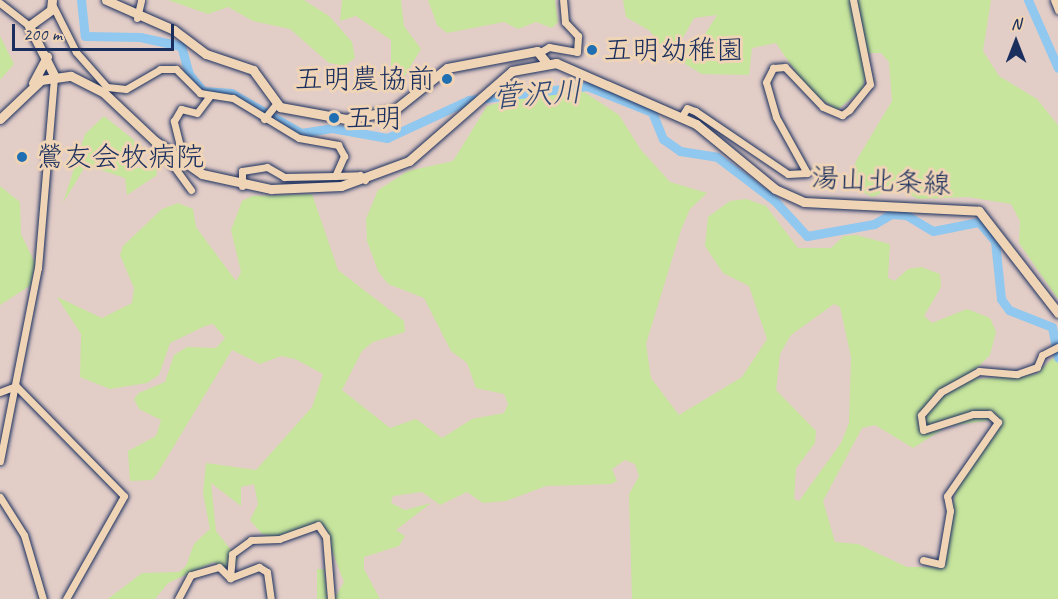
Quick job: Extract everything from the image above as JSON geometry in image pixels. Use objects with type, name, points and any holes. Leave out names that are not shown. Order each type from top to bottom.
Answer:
[{"type":"main road","points":[[30,87],[54,75],[93,84],[176,158],[202,174],[242,186],[305,189],[365,180],[423,151],[512,71],[546,62],[542,51],[447,68],[385,114],[346,119],[273,107],[253,70],[206,54],[174,30],[137,18],[106,0]]},
{"type":"main road","points":[[52,3],[29,26],[47,57],[54,75]]},
{"type":"main road","points":[[0,118],[30,87],[47,57]]},
{"type":"main road","name":"湯山北条線","points":[[546,62],[682,116],[726,144],[776,189],[804,202],[980,211],[1058,313]]},
{"type":"street","points":[[137,18],[141,0]]},
{"type":"street","points":[[542,51],[549,46],[577,52],[578,36],[565,22],[562,0]]},
{"type":"street","points":[[682,116],[687,108],[695,111],[788,174],[807,173],[776,117],[766,82],[773,68],[785,67],[823,108],[842,115],[849,110],[870,84],[853,0]]},
{"type":"street","points":[[1054,0],[1058,10]]},
{"type":"street","points":[[0,3],[29,26]]},
{"type":"street","points":[[52,3],[76,52],[107,87],[126,89],[166,68],[210,96],[233,98],[299,138],[341,147],[344,156],[335,176]]},
{"type":"street","points":[[0,461],[42,243],[54,75]]},
{"type":"street","points":[[191,190],[171,162],[176,158],[182,146],[174,125],[176,115],[181,109],[197,113],[210,96]]},
{"type":"street","points":[[265,118],[273,107]]},
{"type":"street","points":[[242,186],[242,171],[267,167],[284,177],[360,175],[365,180]]},
{"type":"street","points":[[923,560],[940,564],[950,511],[947,496],[998,423],[989,414],[973,414],[923,430],[921,415],[941,392],[979,371],[1017,374],[1037,367],[1042,355],[1058,347]]},
{"type":"street","points":[[0,392],[16,386]]},
{"type":"street","points":[[16,386],[124,496],[66,599]]},
{"type":"street","points":[[0,497],[24,535],[43,599]]},
{"type":"street","points":[[230,578],[232,554],[251,540],[279,538],[318,525],[326,537],[331,599]]},
{"type":"street","points":[[178,599],[192,575],[219,567],[230,578]]},
{"type":"street","points":[[230,578],[264,569],[271,599]]},
{"type":"green space","points":[[168,0],[304,0],[329,16],[352,42],[355,58],[344,66],[329,63],[290,29],[253,21],[228,7],[208,14]]},
{"type":"green space","points":[[342,0],[401,0],[404,26],[421,49],[401,82],[391,75],[391,40],[356,16],[340,21]]},
{"type":"green space","points":[[428,0],[555,0],[558,22],[552,28],[536,22],[518,29],[504,22],[447,33],[437,25]]},
{"type":"green space","points":[[623,0],[991,0],[983,51],[999,76],[1037,99],[1058,125],[1058,299],[1019,243],[1020,221],[1011,204],[968,197],[918,199],[897,187],[872,197],[850,185],[856,161],[892,101],[889,62],[881,53],[869,53],[863,89],[837,110],[808,90],[776,43],[752,48],[749,75],[702,74],[685,64],[681,53],[700,42],[717,15],[694,18],[675,52],[667,54],[650,31],[626,17]]},
{"type":"green space","points":[[0,36],[14,64],[0,80]]},
{"type":"green space","points":[[584,92],[619,115],[641,150],[670,182],[707,193],[690,209],[681,230],[646,344],[651,378],[679,415],[742,377],[767,339],[749,286],[723,273],[705,246],[708,217],[730,201],[746,199],[766,206],[798,248],[831,248],[844,236],[856,235],[890,244],[888,278],[895,281],[908,269],[921,267],[940,274],[941,287],[924,316],[932,323],[967,309],[990,318],[996,332],[990,355],[974,371],[979,379],[1036,374],[1053,358],[1058,363],[1058,599],[632,599],[629,494],[639,476],[635,464],[625,460],[612,469],[617,481],[611,484],[546,486],[506,501],[483,503],[467,492],[440,505],[422,492],[393,496],[391,503],[405,510],[431,503],[396,530],[405,536],[399,546],[364,557],[364,569],[380,599],[334,599],[344,582],[323,527],[275,537],[262,534],[250,520],[258,504],[254,484],[241,487],[241,506],[211,483],[216,531],[238,559],[233,573],[214,562],[168,583],[155,599],[108,599],[142,573],[179,572],[186,566],[194,544],[210,529],[203,493],[206,463],[256,470],[312,407],[323,374],[295,359],[281,356],[260,364],[232,350],[157,474],[152,480],[130,481],[128,451],[156,436],[161,420],[139,409],[134,399],[139,393],[165,382],[174,355],[187,347],[216,348],[225,338],[213,324],[205,326],[170,343],[159,375],[147,383],[110,389],[80,377],[81,334],[57,297],[102,318],[132,303],[134,288],[120,255],[123,246],[162,209],[178,203],[193,209],[196,227],[236,281],[241,272],[231,230],[242,201],[252,196],[312,194],[338,270],[404,321],[405,332],[373,342],[362,351],[342,390],[390,428],[416,419],[442,438],[472,419],[504,413],[508,404],[504,394],[476,388],[467,363],[451,351],[424,298],[388,284],[378,271],[367,241],[366,219],[378,190],[408,171],[453,161],[487,106],[530,95]],"holes":[[[834,304],[840,307],[851,357],[849,423],[841,443],[799,501],[794,499],[796,468],[815,443],[816,431],[776,390],[780,354],[791,335]],[[994,420],[999,423],[956,490],[941,567],[907,567],[858,544],[835,542],[823,501],[862,428],[875,425],[913,448],[948,426]]]},
{"type":"green space","points":[[104,116],[134,140],[134,168],[156,168],[157,175],[127,195],[125,178],[86,165],[63,203],[85,134]]},
{"type":"green space","points":[[0,186],[20,202],[21,234],[35,263],[31,285],[0,305]]},
{"type":"green space","points":[[317,569],[324,569],[328,599],[317,599]]},
{"type":"waterway","name":"菅沢川","points":[[81,0],[85,36],[140,37],[181,46],[189,74],[203,91],[231,93],[301,133],[332,128],[387,138],[469,100],[587,86],[652,112],[663,139],[680,151],[717,157],[775,201],[807,236],[874,224],[891,214],[906,215],[933,231],[979,222],[995,241],[1001,299],[1009,310],[1052,327],[1058,357]]},
{"type":"waterway","points":[[1028,0],[1058,68]]},
{"type":"place","name":"五明幼稚園","points":[[592,50]]},
{"type":"place","name":"五明農協前","points":[[447,79]]},
{"type":"place","name":"五明","points":[[334,118]]},
{"type":"place","name":"鶯友会牧病院","points":[[22,157]]}]
